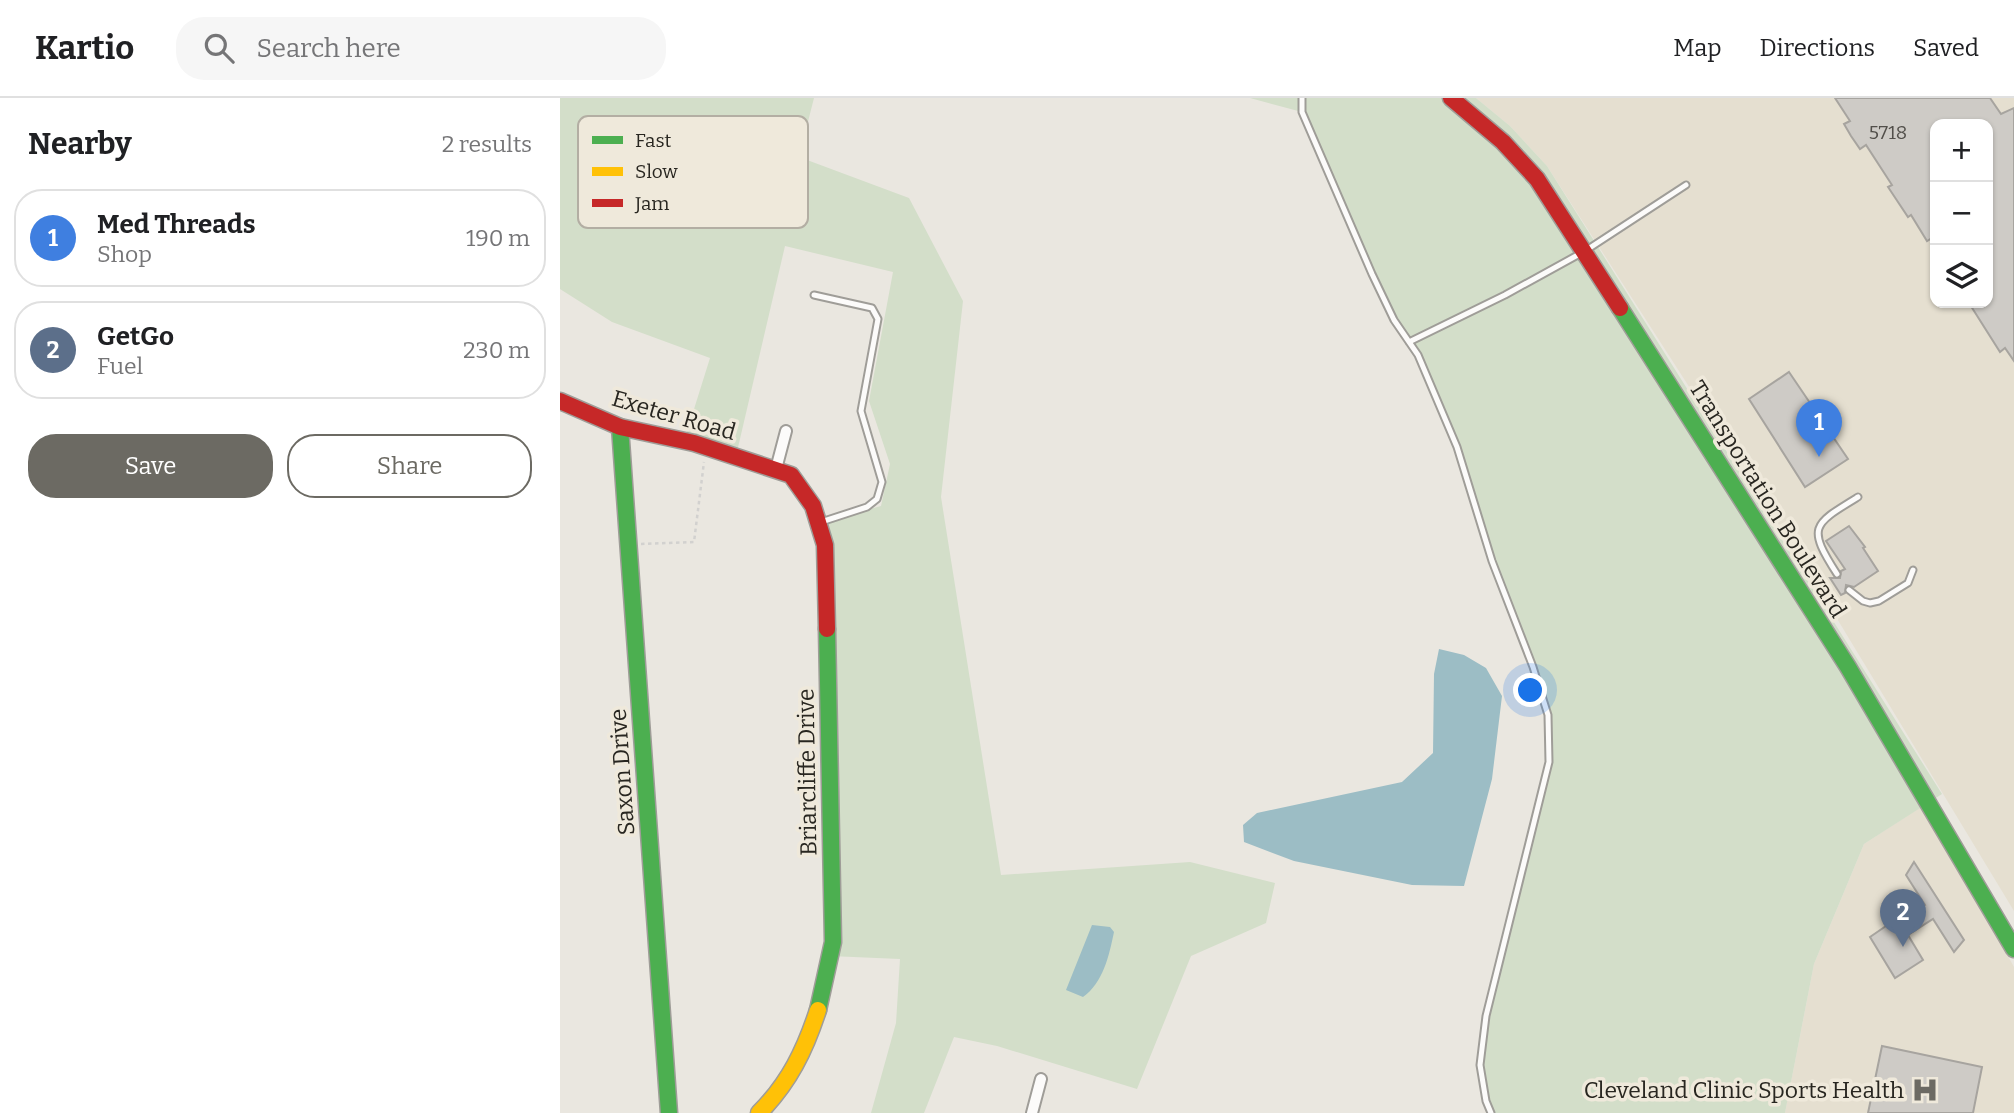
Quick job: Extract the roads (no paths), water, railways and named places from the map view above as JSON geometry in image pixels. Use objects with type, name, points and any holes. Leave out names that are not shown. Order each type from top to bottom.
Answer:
[{"type":"street","name":"Transportation Boulevard","points":[[1451,98],[1491,130],[1533,174],[1585,251],[1848,667],[2014,949]]},
{"type":"street","name":"Exeter Road","points":[[560,401],[620,427],[694,443],[776,469]]},
{"type":"street","name":"Saxon Drive","points":[[620,427],[669,1113]]},
{"type":"street","points":[[776,469],[786,431]]},
{"type":"street","name":"Briarcliffe Drive","points":[[760,1113],[773,1102],[804,1051],[821,1005],[833,942],[825,545],[814,506],[791,475],[776,469]]},
{"type":"street","points":[[1031,1113],[1041,1079]]},
{"type":"lane","points":[[1302,98],[1302,112],[1372,274],[1394,320],[1418,355],[1457,447],[1492,561],[1534,667],[1548,715],[1549,762],[1486,1016],[1480,1065],[1486,1101],[1491,1113]]},
{"type":"lane","points":[[1409,342],[1505,295],[1585,251],[1686,185]]},
{"type":"lane","points":[[814,295],[873,308],[878,319],[861,411],[882,482],[877,499],[867,507],[818,523]]},
{"type":"lane","points":[[1837,574],[1821,549],[1817,537],[1819,526],[1824,517],[1858,497]]},
{"type":"lane","points":[[1849,590],[1863,601],[1879,601],[1908,583],[1913,570]]},
{"type":"water","points":[[1439,649],[1464,655],[1486,668],[1502,696],[1492,779],[1464,886],[1412,885],[1294,861],[1244,842],[1243,825],[1257,813],[1402,782],[1433,753],[1434,674]]},
{"type":"water","points":[[1092,925],[1110,927],[1114,932],[1100,977],[1083,997],[1066,990]]},
{"type":"place","name":"Med Threads","points":[[1819,457]]},
{"type":"place","name":"GetGo","points":[[1903,947]]},
{"type":"place","name":"Cleveland Clinic Sports Health","points":[[1925,1090]]}]
